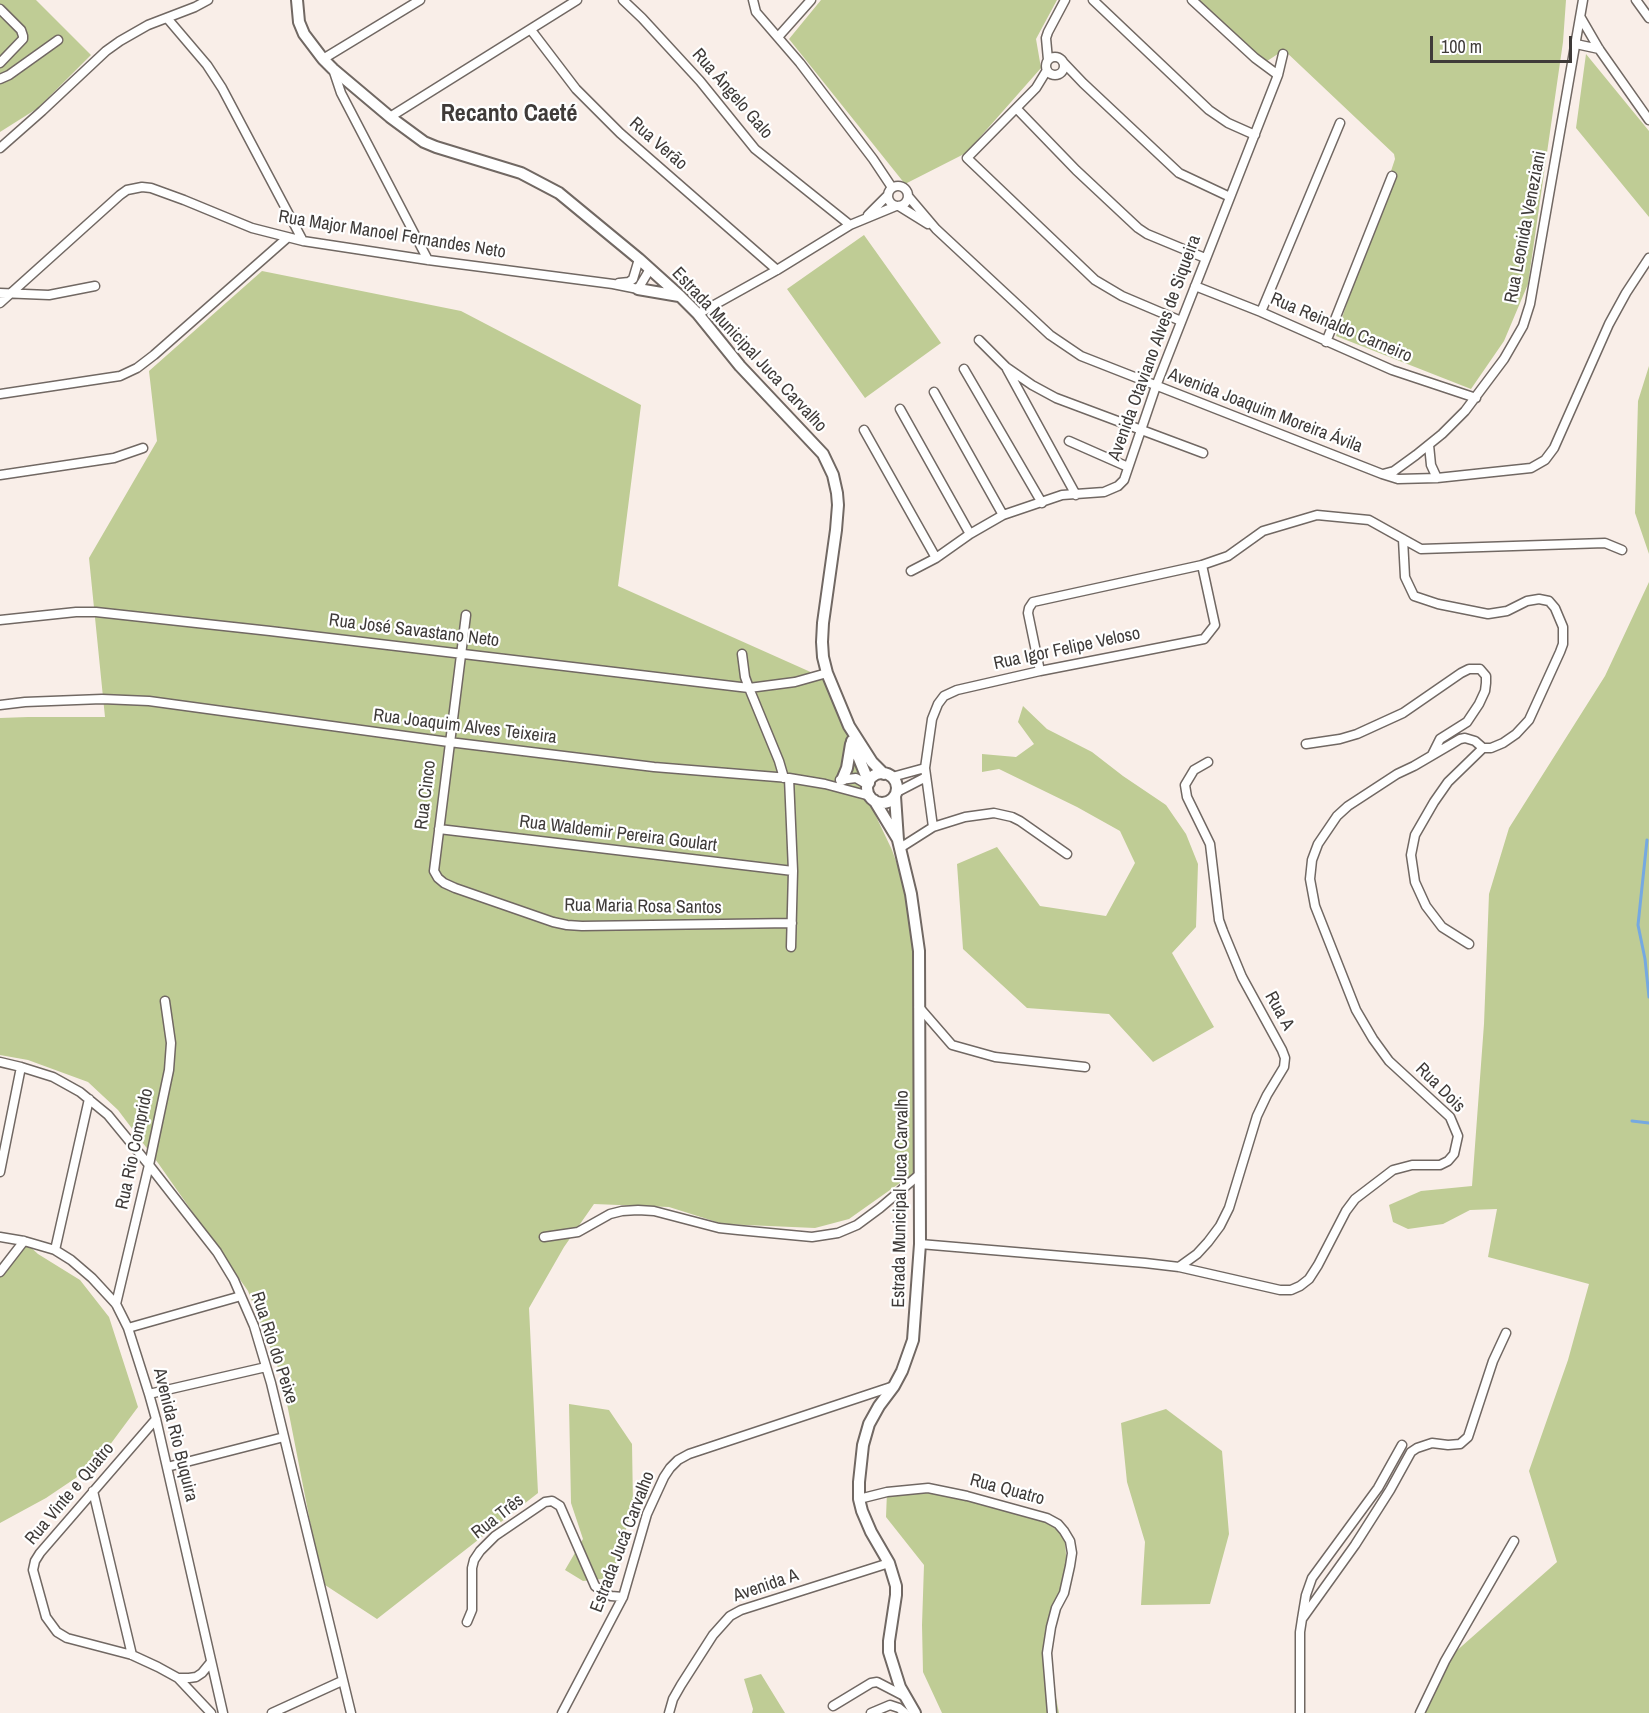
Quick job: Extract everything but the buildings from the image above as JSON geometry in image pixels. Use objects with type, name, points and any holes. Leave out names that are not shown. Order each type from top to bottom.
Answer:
[{"type":"street","points":[[0,148],[106,51],[120,41],[148,25],[208,0]]},
{"type":"street","name":"Estrada Municipal Juca Carvalho","points":[[297,0],[301,28],[333,69],[390,117],[430,144],[521,173],[559,193],[680,296],[698,314],[740,366],[822,454],[830,467],[838,505],[822,642],[823,657],[850,732]]},
{"type":"street","points":[[323,58],[420,0]]},
{"type":"street","points":[[390,117],[577,0]]},
{"type":"street","name":"Rua Ângelo Galo","points":[[623,0],[700,81],[755,149],[850,225]]},
{"type":"street","points":[[753,0],[756,12],[800,63],[894,187]]},
{"type":"street","points":[[778,38],[811,0]]},
{"type":"street","points":[[1065,0],[1046,38],[1052,74],[1059,73],[1083,83]]},
{"type":"street","points":[[1093,0],[1209,110],[1228,123],[1255,135]]},
{"type":"street","points":[[1192,0],[1255,58],[1278,75]]},
{"type":"street","name":"Rua Leonida Veneziani","points":[[1382,474],[1394,471],[1428,445],[1465,411],[1504,359],[1523,326],[1530,303],[1583,0]]},
{"type":"street","points":[[1636,0],[1649,18]]},
{"type":"street","points":[[0,9],[21,30],[23,36],[23,39],[0,63]]},
{"type":"street","points":[[167,18],[207,65],[222,88],[303,242]]},
{"type":"street","points":[[1581,18],[1599,49],[1649,120]]},
{"type":"street","name":"Rua Verão","points":[[531,30],[576,89],[620,133],[777,270]]},
{"type":"street","points":[[0,79],[58,40]]},
{"type":"street","points":[[1576,44],[1599,49]]},
{"type":"street","name":"Avenida Otaviano Alves de Siqueira","points":[[911,571],[936,558],[970,534],[1003,515],[1062,495],[1104,492],[1118,486],[1124,480],[1156,386],[1278,75],[1283,54]]},
{"type":"street","points":[[1181,321],[1122,296],[1095,280],[967,158],[1017,109],[1036,88],[1050,63],[1058,58],[1179,173],[1230,197]]},
{"type":"street","points":[[1036,88],[1064,69],[1063,62]]},
{"type":"street","points":[[333,69],[341,93],[428,260]]},
{"type":"street","points":[[1017,109],[1076,170],[1138,228],[1205,258]]},
{"type":"street","points":[[1261,312],[1340,123]]},
{"type":"street","points":[[1326,342],[1392,176]]},
{"type":"street","points":[[698,314],[777,270],[850,225],[906,202],[908,196],[906,190],[901,186],[894,187],[866,218]]},
{"type":"street","name":"Rua Major Manoel Fernandes Neto","points":[[0,303],[120,195],[134,188],[151,188],[252,228],[303,242],[638,289]]},
{"type":"street","points":[[888,195],[890,202],[898,206]]},
{"type":"street","name":"Avenida Joaquim Moreira Ávila","points":[[908,196],[936,229],[1050,335],[1081,356],[1398,479],[1437,478],[1531,468],[1545,460],[1554,448],[1610,324],[1626,293],[1649,258]]},
{"type":"street","name":"Avenida Joaquim Moreira Ávila","points":[[898,206],[936,229]]},
{"type":"street","points":[[0,394],[120,376],[137,368],[287,238]]},
{"type":"street","points":[[613,284],[625,283],[633,279],[639,259]]},
{"type":"street","points":[[650,269],[638,289],[680,296]]},
{"type":"street","points":[[0,292],[49,295],[95,286]]},
{"type":"street","name":"Rua Reinaldo Carneiro","points":[[1195,286],[1261,312],[1392,370],[1476,398]]},
{"type":"street","points":[[979,339],[1006,367],[1056,398],[1203,453]]},
{"type":"street","points":[[1006,367],[1076,495]]},
{"type":"street","points":[[964,369],[1042,503]]},
{"type":"street","points":[[934,392],[1003,515]]},
{"type":"street","points":[[900,409],[970,534]]},
{"type":"street","points":[[864,430],[936,558]]},
{"type":"street","points":[[1069,441],[1128,467]]},
{"type":"street","points":[[1428,445],[1431,465],[1437,478]]},
{"type":"street","points":[[0,475],[114,458],[143,448]]},
{"type":"street","points":[[1041,671],[1028,613],[1033,602],[1202,565],[1228,556],[1263,531],[1317,516],[1369,520],[1421,549],[1605,543],[1622,550]]},
{"type":"street","points":[[1403,539],[1405,577],[1414,596],[1438,604],[1488,614],[1507,611],[1527,601],[1539,599],[1549,602],[1555,608],[1563,627],[1563,644],[1529,720],[1516,734],[1503,743],[1491,748],[1483,748],[1448,782],[1414,835],[1413,871],[1415,882],[1426,906],[1442,927],[1469,944]]},
{"type":"street","name":"Rua Igor Felipe Veloso","points":[[933,827],[925,772],[932,719],[944,696],[957,690],[1041,671],[1204,639],[1215,626],[1202,565]]},
{"type":"street","name":"Rua José Savastano Neto","points":[[0,620],[76,612],[153,618],[748,688],[795,682],[827,673]]},
{"type":"street","name":"Rua Cinco","points":[[434,871],[466,615]]},
{"type":"street","points":[[742,654],[748,688],[786,778],[792,871],[791,947]]},
{"type":"street","points":[[1305,744],[1357,734],[1403,713],[1461,673],[1469,669],[1480,669],[1486,676],[1486,683],[1479,704],[1467,722],[1440,739],[1432,756]]},
{"type":"street","name":"Rua Joaquim Alves Teixeira","points":[[0,705],[102,699],[149,701],[449,742],[654,767],[786,778],[870,791]]},
{"type":"street","points":[[850,732],[872,762],[896,784],[899,844]]},
{"type":"street","points":[[842,780],[849,761],[850,732]]},
{"type":"street","points":[[850,732],[870,791],[899,844]]},
{"type":"street","name":"Rua Dois","points":[[921,1244],[1179,1267],[1280,1290],[1291,1290],[1309,1279],[1346,1211],[1355,1199],[1393,1170],[1413,1166],[1440,1165],[1448,1161],[1454,1154],[1458,1136],[1450,1117],[1389,1061],[1373,1040],[1356,1010],[1315,906],[1310,879],[1312,860],[1318,844],[1336,816],[1348,806],[1378,785],[1460,739],[1475,741],[1483,748]]},
{"type":"street","name":"Rua A","points":[[1179,1267],[1197,1254],[1220,1226],[1229,1208],[1257,1116],[1284,1067],[1285,1058],[1242,977],[1223,931],[1219,920],[1210,843],[1187,797],[1185,785],[1194,770],[1208,762]]},
{"type":"street","points":[[870,791],[875,776],[925,772]]},
{"type":"street","points":[[825,784],[855,778],[883,803],[892,800],[896,794],[925,772]]},
{"type":"street","points":[[899,844],[933,827],[964,817],[994,813],[1020,822],[1067,854]]},
{"type":"street","name":"Rua Waldemir Pereira Goulart","points":[[439,829],[792,871]]},
{"type":"street","name":"Estrada Municipal Juca Carvalho","points":[[899,844],[911,894],[919,951],[921,1244],[913,1340],[902,1371],[869,1424],[863,1445],[859,1482],[862,1511],[889,1563],[896,1586],[889,1641],[890,1653],[897,1677],[915,1713]]},
{"type":"street","name":"Rua Maria Rosa Santos","points":[[434,871],[444,883],[567,925],[792,923]]},
{"type":"street","name":"Rua Rio Comprido","points":[[116,1304],[169,1070],[171,1043],[165,1000]]},
{"type":"street","points":[[919,1007],[952,1045],[995,1057],[1085,1067]]},
{"type":"street","name":"Rua Rio do Peixe","points":[[0,1062],[53,1077],[71,1086],[108,1115],[149,1164],[216,1252],[234,1280],[254,1326],[266,1367],[351,1713]]},
{"type":"street","points":[[0,1172],[21,1067]]},
{"type":"street","points":[[55,1250],[89,1099]]},
{"type":"street","points":[[544,1238],[578,1232],[610,1214],[638,1210],[654,1211],[738,1230],[812,1237],[837,1233],[857,1225],[920,1174]]},
{"type":"street","name":"Avenida Rio Buquira","points":[[0,1237],[55,1250],[71,1260],[92,1278],[116,1304],[128,1328],[156,1419],[223,1713]]},
{"type":"street","points":[[0,1272],[24,1241]]},
{"type":"street","points":[[128,1328],[241,1296]]},
{"type":"street","points":[[1302,1619],[1360,1536],[1411,1452],[1432,1443],[1460,1444],[1468,1437],[1493,1361],[1506,1333]]},
{"type":"street","points":[[149,1394],[266,1367]]},
{"type":"street","name":"Estrada Jucá Carvalho","points":[[562,1713],[623,1597],[647,1514],[664,1477],[678,1460],[689,1454],[894,1386]]},
{"type":"street","name":"Rua Vinte e Quatro","points":[[156,1419],[40,1553],[33,1570],[46,1617],[57,1632],[67,1638],[132,1655],[177,1678],[212,1713]]},
{"type":"street","points":[[167,1467],[284,1437]]},
{"type":"street","points":[[1300,1713],[1300,1632],[1306,1595],[1312,1578],[1378,1488],[1402,1444]]},
{"type":"street","name":"Rua Quatro","points":[[860,1499],[887,1492],[928,1488],[1047,1518],[1065,1531],[1072,1553],[1064,1593],[1056,1608],[1051,1627],[1047,1653],[1053,1713]]},
{"type":"street","points":[[93,1491],[132,1655]]},
{"type":"street","name":"Rua Três","points":[[467,1623],[472,1610],[474,1560],[495,1536],[545,1502],[552,1501],[560,1506],[595,1586],[611,1596],[623,1597]]},
{"type":"street","points":[[1420,1713],[1445,1661],[1514,1541]]},
{"type":"street","name":"Avenida A","points":[[669,1713],[673,1699],[681,1685],[713,1635],[730,1616],[741,1610],[889,1563]]},
{"type":"street","points":[[177,1678],[196,1677],[211,1662]]},
{"type":"street","points":[[272,1713],[342,1681]]},
{"type":"street","points":[[833,1706],[871,1683],[877,1682],[905,1696]]},
{"type":"street","points":[[871,1713],[890,1705],[905,1713]]},
{"type":"green space","points":[[0,0],[36,0],[91,55],[38,108],[0,132]]},
{"type":"green space","points":[[821,0],[1057,0],[1036,39],[1041,68],[966,153],[905,184],[789,39]]},
{"type":"green space","points":[[1199,0],[1566,0],[1563,42],[1528,284],[1504,341],[1471,389],[1336,336],[1395,159],[1394,154],[1284,50],[1264,63]]},
{"type":"green space","points":[[1586,54],[1649,131],[1649,217],[1576,128]]},
{"type":"green space","points":[[864,235],[941,343],[865,398],[787,289]]},
{"type":"green space","points":[[262,271],[461,311],[641,405],[618,586],[824,678],[852,742],[873,810],[892,850],[908,895],[914,950],[914,1173],[849,1219],[815,1228],[723,1224],[669,1207],[594,1204],[564,1247],[529,1308],[538,1493],[377,1619],[322,1583],[282,1378],[248,1291],[118,1110],[88,1082],[28,1060],[0,1055],[0,718],[105,717],[89,558],[157,441],[149,371]]},
{"type":"green space","points":[[1649,366],[1649,554],[1635,513],[1638,401]]},
{"type":"green space","points":[[1649,582],[1649,1713],[1424,1713],[1445,1661],[1557,1562],[1529,1471],[1568,1360],[1589,1284],[1488,1257],[1497,1209],[1470,1210],[1443,1224],[1408,1229],[1393,1222],[1389,1205],[1421,1191],[1472,1186],[1484,1024],[1489,894],[1509,828],[1605,676]]},
{"type":"green space","points":[[1023,706],[1047,729],[1092,752],[1166,805],[1186,834],[1198,864],[1196,927],[1172,953],[1214,1027],[1153,1062],[1109,1014],[1027,1008],[963,949],[957,864],[997,847],[1040,906],[1106,916],[1135,863],[1120,831],[999,769],[982,772],[982,754],[1016,757],[1034,744],[1018,722]]},
{"type":"green space","points":[[24,1241],[38,1254],[80,1280],[109,1317],[138,1407],[95,1465],[46,1498],[0,1523],[0,1272]]},
{"type":"green space","points":[[569,1404],[609,1410],[632,1444],[633,1505],[612,1578],[583,1581],[565,1570],[583,1539],[571,1503]]},
{"type":"green space","points":[[1166,1409],[1222,1451],[1229,1534],[1210,1604],[1141,1605],[1145,1542],[1127,1482],[1121,1423]]},
{"type":"green space","points":[[928,1488],[1047,1518],[1064,1531],[1068,1577],[1047,1653],[1059,1713],[942,1713],[923,1672],[924,1565],[886,1517],[887,1492]]},
{"type":"green space","points":[[761,1674],[785,1713],[752,1713],[753,1709],[744,1679]]},
{"type":"waterway","points":[[1647,840],[1638,925],[1649,997]]},
{"type":"waterway","points":[[1632,1121],[1649,1123]]},
{"type":"district","name":"Recanto Caeté","points":[[509,115]]}]
